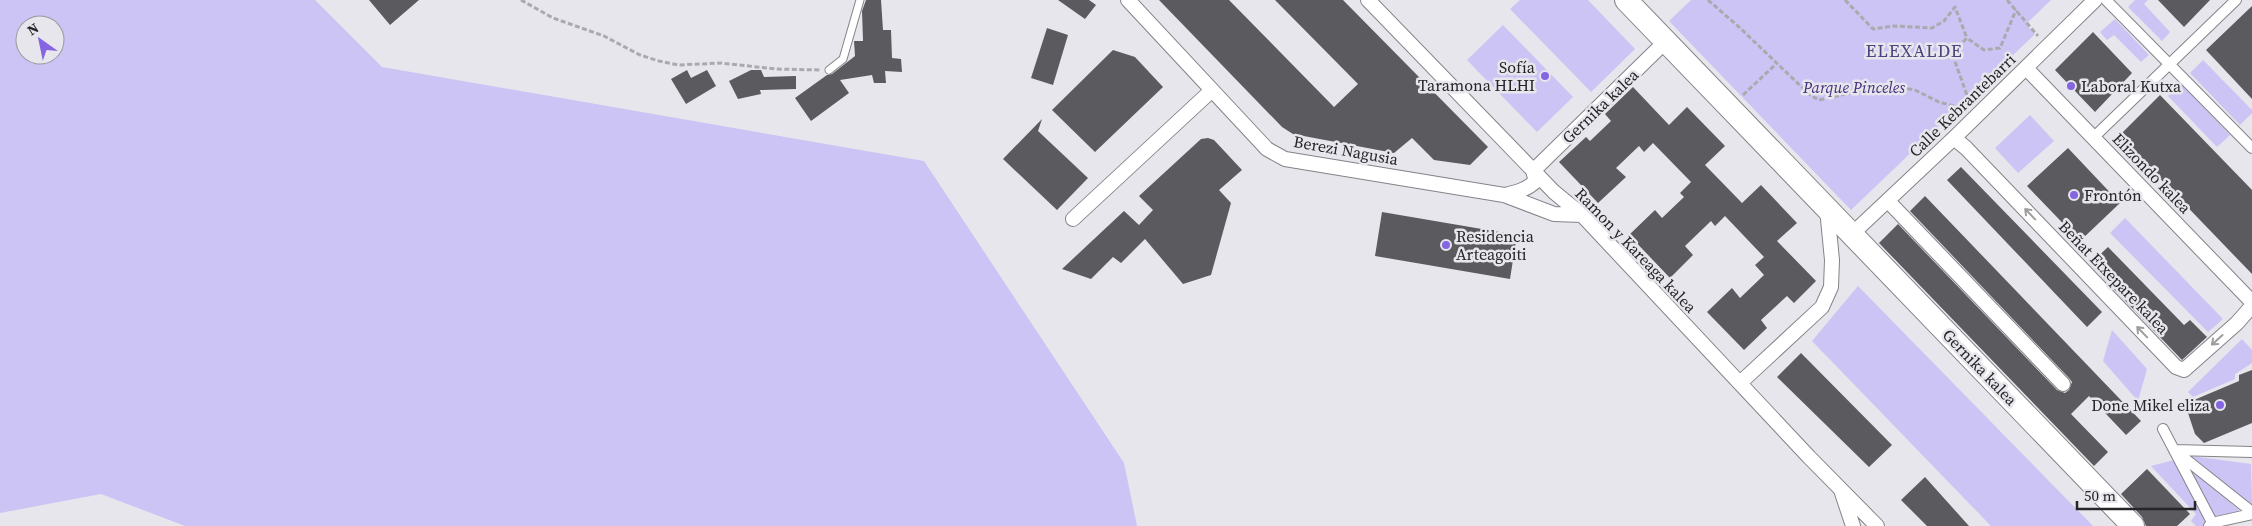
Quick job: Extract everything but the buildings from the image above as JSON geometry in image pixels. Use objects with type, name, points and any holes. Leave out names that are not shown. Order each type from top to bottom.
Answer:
[{"type":"main road","name":"Gernika kalea","points":[[1626,0],[2133,526]]},
{"type":"street","name":"Berezi Nagusia","points":[[1128,0],[1210,91],[1267,149],[1285,159],[1504,195],[1554,214],[1582,215]]},
{"type":"street","name":"Ramon y Kareaga kalea","points":[[1368,0],[1533,171],[1554,192],[1582,215],[1877,526]]},
{"type":"street","points":[[2096,0],[2168,65],[2252,148]]},
{"type":"street","name":"Calle Kebrantebarri","points":[[1852,234],[2096,0]]},
{"type":"street","points":[[2094,137],[2236,0]]},
{"type":"street","name":"Gernika kalea","points":[[1504,195],[1520,191],[1536,181],[1533,171],[1666,41]]},
{"type":"street","name":"Elizondo kalea","points":[[2026,68],[2252,302]]},
{"type":"street","points":[[1073,219],[1210,91]]},
{"type":"street","name":"Beñat Etxepare kalea","points":[[1954,138],[1966,148],[2176,367],[2184,370],[2237,323],[2252,306]]},
{"type":"street","points":[[1534,205],[1549,201],[1554,192]]},
{"type":"street","points":[[1888,201],[2063,384]]},
{"type":"street","points":[[1740,383],[1822,307],[1831,287],[1832,260],[1827,208]]},
{"type":"street","points":[[2163,429],[2211,525],[2252,515]]},
{"type":"street","points":[[2174,450],[2252,452]]},
{"type":"street","points":[[2174,450],[2252,515]]},
{"type":"street","points":[[1841,489],[1853,526]]},
{"type":"street","points":[[2248,526],[2252,515]]},
{"type":"lane","points":[[829,70],[843,60],[860,0]]},
{"type":"path","points":[[521,0],[553,18],[604,36],[640,55],[658,61],[678,65],[721,62],[776,69],[829,70]]},
{"type":"path","points":[[1708,0],[1810,95],[1819,100],[1887,85],[1915,90],[1939,102],[1962,108],[1968,101],[1952,53],[1967,38]]},
{"type":"path","points":[[1845,0],[1873,29],[1894,26],[1932,28],[1944,21],[1955,7],[1967,38],[1984,50],[2000,48],[2016,10]]},
{"type":"path","points":[[2007,0],[2047,46]]},
{"type":"path","points":[[1739,99],[1776,64]]},
{"type":"green space","points":[[0,0],[315,0],[382,67],[924,161],[1124,463],[1137,526],[185,526],[101,494],[0,513]]},
{"type":"green space","points":[[1520,0],[1588,0],[1635,49],[1591,92],[1510,9]]},
{"type":"green space","name":"Parque Pinceles","points":[[1691,0],[2051,0],[2026,24],[2035,34],[1851,210],[1669,21]]},
{"type":"green space","points":[[2135,0],[2148,0],[2144,4],[2170,32],[2162,41],[2128,7]]},
{"type":"green space","points":[[2115,19],[2149,55],[2141,62],[2114,35],[2107,40],[2100,32]]},
{"type":"green space","points":[[1503,25],[1573,97],[1537,132],[1467,60]]},
{"type":"green space","points":[[2203,60],[2252,110],[2252,113],[2240,125],[2190,73]]},
{"type":"green space","points":[[2180,83],[2230,135],[2217,147],[2168,96]]},
{"type":"green space","points":[[2030,115],[2054,141],[2018,173],[1995,148]]},
{"type":"green space","points":[[2125,218],[2223,319],[2208,332],[2110,233]]},
{"type":"green space","points":[[1858,286],[2093,526],[1991,526],[1812,341]]},
{"type":"green space","points":[[2112,330],[2147,369],[2138,401],[2103,361]]},
{"type":"green space","points":[[2242,339],[2252,350],[2252,363],[2235,374],[2235,379],[2193,397],[2188,392]]},
{"type":"green space","points":[[2191,456],[2251,464],[2252,504],[2249,504]]},
{"type":"green space","points":[[2174,460],[2209,521],[2203,526],[2196,526],[2191,521],[2196,514],[2151,466]]},
{"type":"green space","points":[[2187,465],[2240,511],[2215,517]]},
{"type":"place","name":"Sofía Taramona HLHI","points":[[1545,76]]},
{"type":"place","name":"Laboral Kutxa","points":[[2071,86]]},
{"type":"place","name":"Frontón","points":[[2074,195]]},
{"type":"place","name":"Residencia Arteagoiti","points":[[1446,245]]},
{"type":"place","name":"Done Mikel eliza","points":[[2220,405]]},
{"type":"district","name":"ELEXALDE","points":[[1914,50]]}]
